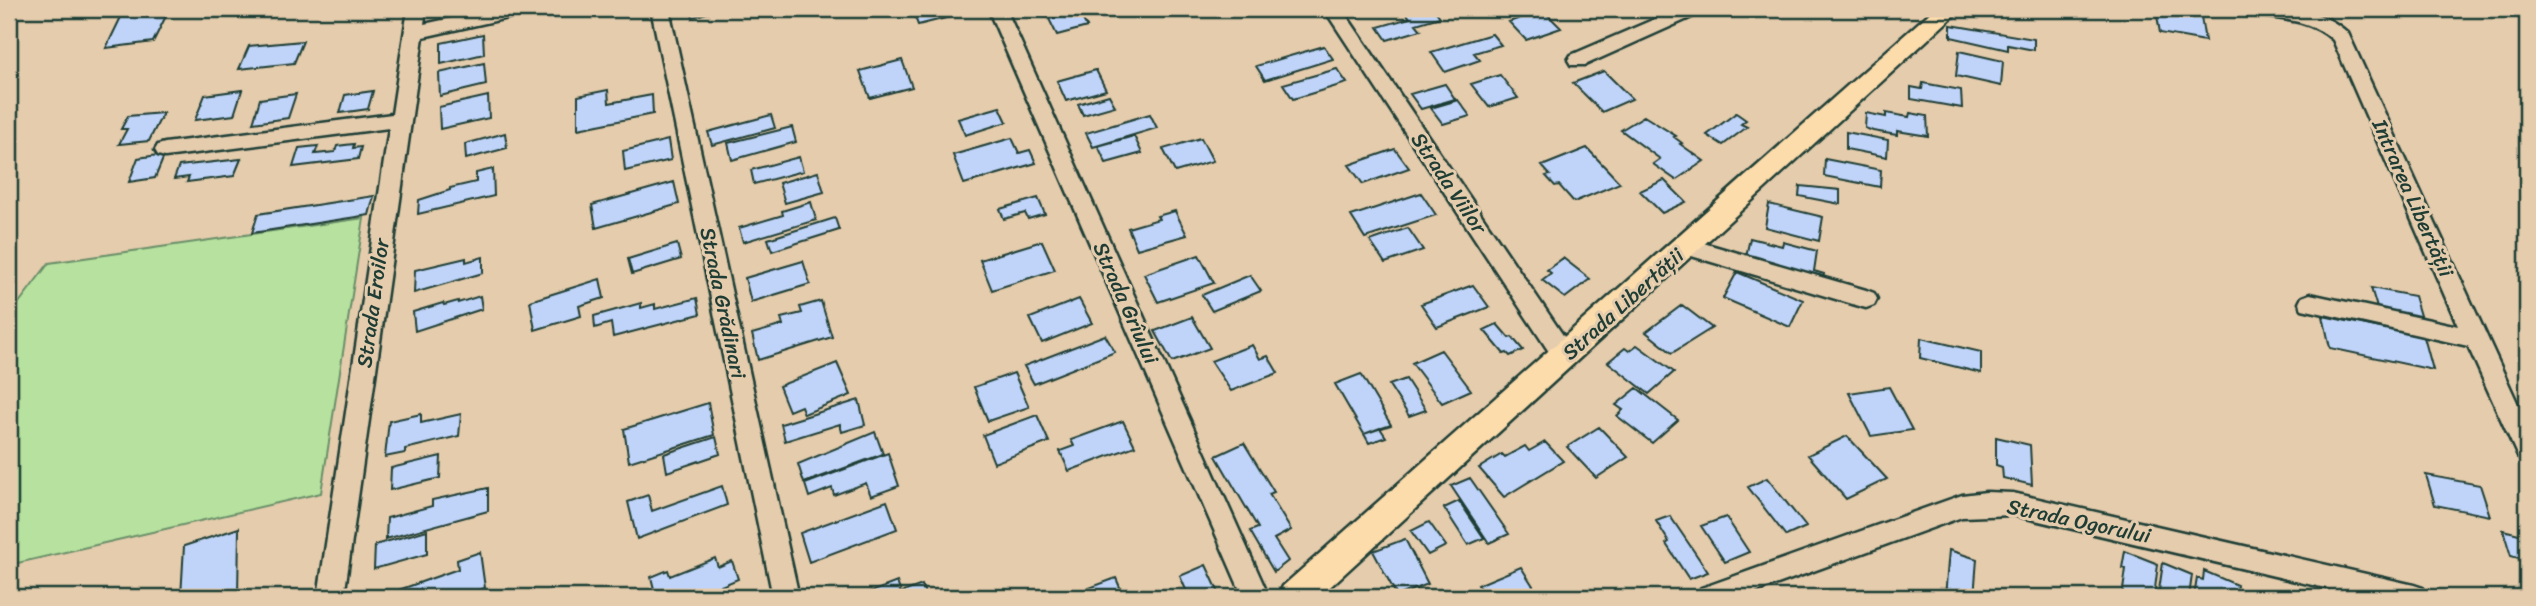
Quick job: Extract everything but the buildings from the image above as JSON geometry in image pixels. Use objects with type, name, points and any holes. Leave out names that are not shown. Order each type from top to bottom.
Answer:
[{"type":"main road","name":"Strada Libertății","points":[[1295,597],[1949,9]]},
{"type":"street","name":"Strada Eroilor","points":[[331,597],[416,9]]},
{"type":"street","points":[[414,33],[521,9]]},
{"type":"street","name":"Strada Grădinari","points":[[660,9],[786,597]]},
{"type":"street","name":"Strada Grîului","points":[[997,9],[1256,597]]},
{"type":"street","name":"Strada Viilor","points":[[1333,9],[1565,357]]},
{"type":"street","points":[[1578,60],[1694,9]]},
{"type":"street","name":"Intrarea Libertății","points":[[2248,9],[2320,20],[2333,27],[2342,37],[2414,204],[2527,450]]},
{"type":"street","points":[[165,150],[398,120]]},
{"type":"street","points":[[1686,246],[1866,299]]},
{"type":"street","points":[[2310,303],[2477,339]]},
{"type":"street","name":"Strada Ogorului","points":[[1710,597],[1937,513],[1986,503],[2013,504],[2061,514],[2414,597]]},
{"type":"green space","points":[[364,218],[321,493],[9,565],[9,316],[49,263]]}]
